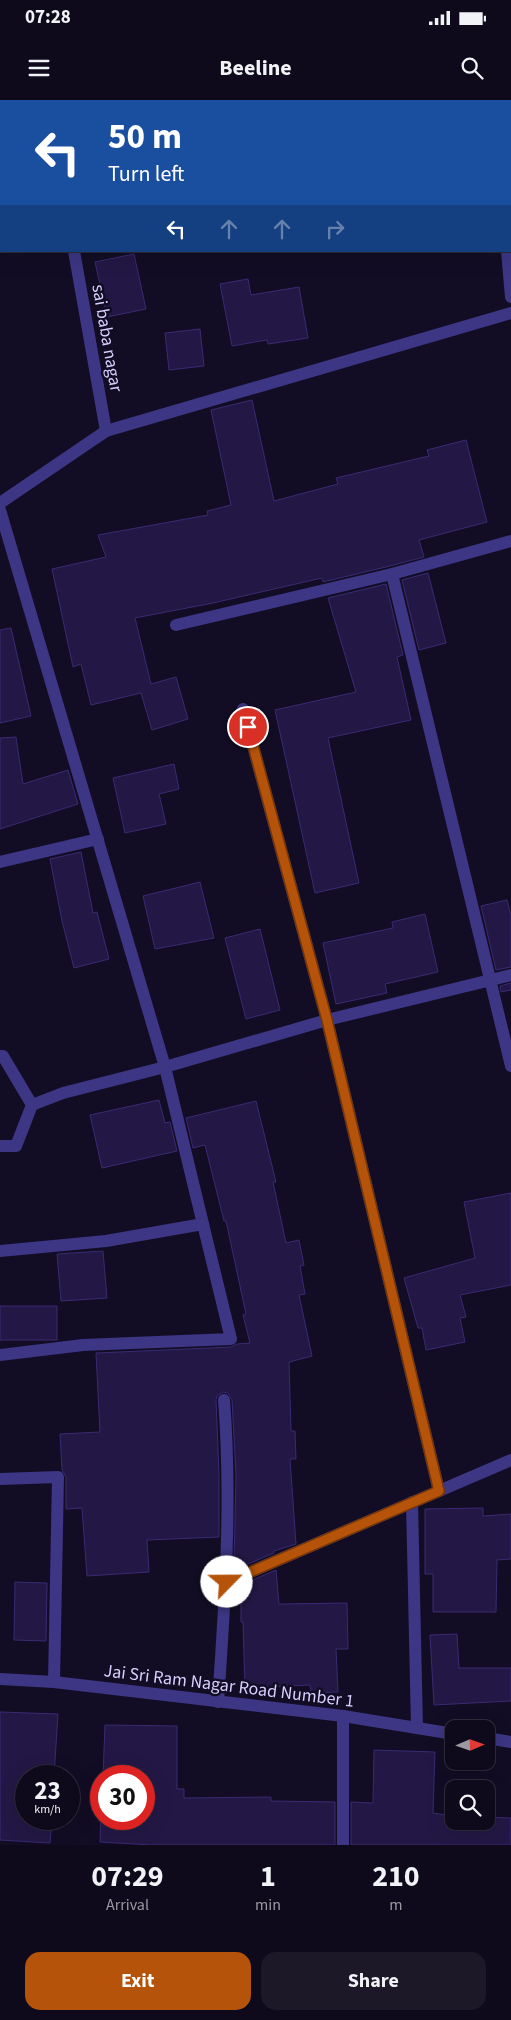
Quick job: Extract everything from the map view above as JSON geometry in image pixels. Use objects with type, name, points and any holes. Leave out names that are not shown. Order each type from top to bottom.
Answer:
[{"type":"street","name":"sai baba nagar","points":[[75,252],[106,431]]},
{"type":"street","points":[[507,252],[511,297]]},
{"type":"street","points":[[0,504],[106,431],[511,313]]},
{"type":"street","points":[[0,510],[165,1067],[231,1339],[83,1345],[0,1355]]},
{"type":"street","points":[[176,624],[392,574],[511,541]]},
{"type":"street","points":[[392,574],[511,1066]]},
{"type":"street","points":[[243,709],[327,1020],[439,1491]]},
{"type":"street","points":[[0,862],[98,839]]},
{"type":"street","points":[[0,1146],[16,1146],[32,1105],[63,1093],[165,1067],[327,1020],[511,975]]},
{"type":"street","points":[[0,1056],[3,1056],[32,1105]]},
{"type":"street","points":[[0,1251],[106,1241],[203,1224]]},
{"type":"street","points":[[218,1702],[227,1582],[226,1428],[224,1400]]},
{"type":"street","points":[[227,1582],[511,1460]]},
{"type":"street","points":[[0,1479],[58,1477],[54,1682]]},
{"type":"street","points":[[412,1502],[417,1728]]},
{"type":"street","name":"Jai Sri Ram Nagar Road Number 1","points":[[0,1679],[54,1682],[343,1716],[445,1733]]},
{"type":"street","points":[[343,1716],[343,1845]]},
{"type":"street","points":[[495,1739],[511,1742]]},
{"type":"building","points":[[134,254],[146,309],[107,317],[95,262]]},
{"type":"building","points":[[248,279],[251,295],[299,287],[308,338],[268,344],[267,340],[232,346],[220,284]]},
{"type":"building","points":[[200,329],[204,366],[169,370],[165,333]]},
{"type":"building","points":[[252,400],[274,501],[338,484],[336,478],[429,456],[427,450],[466,440],[487,522],[419,540],[424,557],[323,582],[322,578],[213,603],[135,618],[151,684],[176,677],[188,719],[152,730],[141,693],[91,705],[81,664],[73,667],[52,569],[106,557],[98,535],[208,515],[207,511],[231,505],[211,410]]},
{"type":"building","points":[[428,573],[446,643],[419,650],[402,580]]},
{"type":"building","points":[[386,584],[403,655],[397,657],[411,720],[328,738],[359,883],[315,893],[275,710],[356,692],[328,598]]},
{"type":"building","points":[[11,628],[31,716],[0,723],[0,630]]},
{"type":"building","points":[[16,737],[23,784],[68,770],[78,804],[0,829],[0,738]]},
{"type":"building","points":[[174,764],[179,789],[159,794],[166,824],[125,833],[113,778]]},
{"type":"building","points":[[81,852],[93,913],[97,912],[109,959],[74,968],[62,921],[50,859]]},
{"type":"building","points":[[200,882],[214,938],[155,949],[143,896]]},
{"type":"building","points":[[507,900],[511,915],[511,967],[496,970],[481,906]]},
{"type":"building","points":[[425,914],[438,972],[385,984],[387,993],[336,1004],[323,943],[393,928],[392,922]]},
{"type":"building","points":[[260,929],[280,1010],[246,1019],[225,938]]},
{"type":"building","points":[[511,983],[511,990],[501,992],[500,986]]},
{"type":"building","points":[[159,1100],[165,1123],[170,1122],[177,1151],[102,1168],[90,1115]]},
{"type":"building","points":[[256,1101],[276,1182],[273,1182],[286,1243],[299,1240],[304,1265],[300,1266],[305,1294],[299,1295],[312,1356],[289,1362],[291,1431],[295,1431],[296,1459],[290,1459],[296,1544],[274,1551],[274,1553],[241,1567],[240,1564],[234,1564],[236,1475],[232,1400],[228,1393],[223,1392],[217,1396],[216,1400],[219,1537],[147,1540],[149,1572],[87,1576],[82,1508],[66,1509],[66,1477],[62,1470],[60,1434],[100,1432],[96,1353],[231,1347],[237,1344],[250,1343],[243,1315],[246,1314],[226,1221],[224,1221],[205,1145],[193,1148],[186,1118]]},
{"type":"building","points":[[511,1193],[511,1285],[460,1295],[466,1317],[460,1318],[465,1342],[426,1350],[422,1328],[418,1328],[404,1278],[475,1258],[464,1202]]},
{"type":"building","points":[[103,1251],[107,1298],[61,1301],[57,1254]]},
{"type":"building","points":[[0,1306],[57,1306],[57,1340],[0,1340]]},
{"type":"building","points":[[483,1508],[483,1516],[511,1514],[511,1559],[497,1560],[496,1612],[433,1612],[433,1574],[425,1574],[425,1509]]},
{"type":"building","points":[[276,1570],[279,1604],[347,1603],[348,1649],[336,1649],[338,1692],[311,1693],[310,1685],[245,1688],[241,1585]]},
{"type":"building","points":[[15,1582],[47,1583],[46,1641],[14,1640]]},
{"type":"building","points":[[457,1634],[459,1668],[511,1668],[511,1701],[434,1705],[430,1635]]},
{"type":"building","points":[[0,1712],[58,1714],[55,1765],[15,1765],[15,1830],[51,1830],[50,1843],[0,1840]]},
{"type":"building","points":[[105,1725],[177,1726],[177,1789],[184,1789],[184,1798],[271,1797],[271,1801],[335,1802],[335,1845],[152,1845],[100,1842],[100,1830],[155,1830],[155,1765],[103,1765]]},
{"type":"building","points":[[374,1750],[435,1752],[433,1813],[445,1815],[445,1830],[495,1830],[495,1817],[511,1818],[511,1845],[351,1845],[351,1802],[373,1803]]},
{"type":"route","points":[[227,1582],[439,1491],[327,1020],[248,727]]}]
